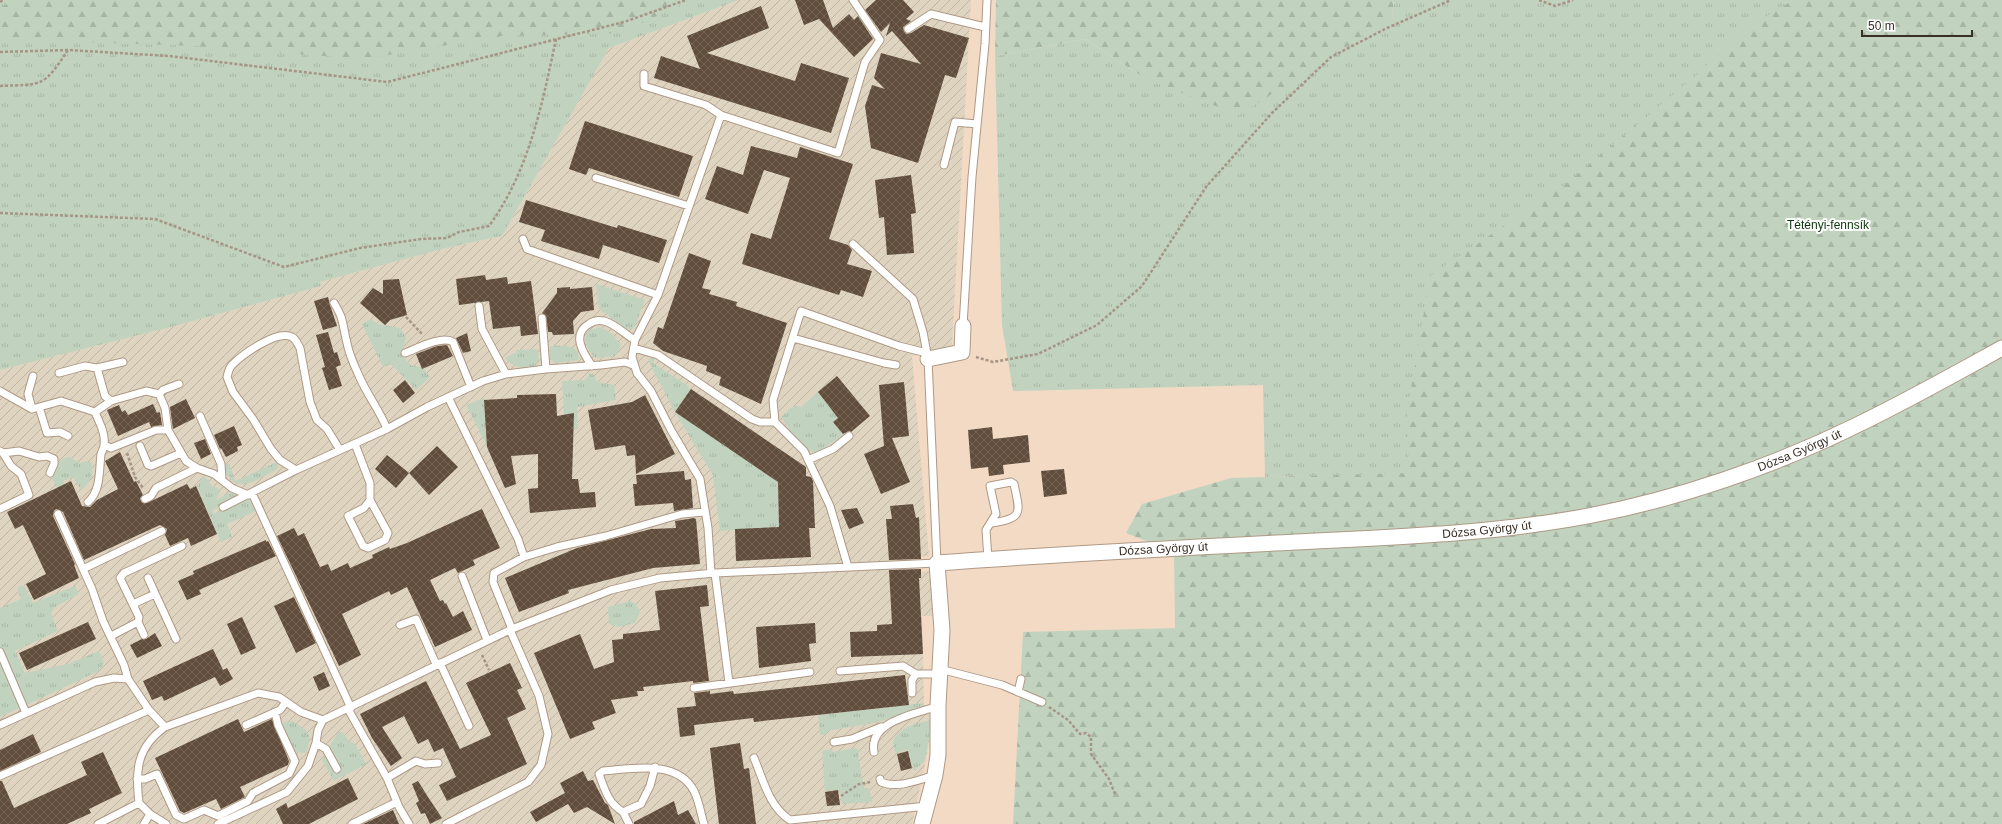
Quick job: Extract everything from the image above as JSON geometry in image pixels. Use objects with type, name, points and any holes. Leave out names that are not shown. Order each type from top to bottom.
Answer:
[{"type":"street","points":[[927,356],[962,352],[963,326]]},
{"type":"street","name":"Dózsa György út","points":[[937,563],[1025,556],[1403,537],[1486,530],[1588,516],[1708,484],[1794,454],[1855,427],[2002,348]]},
{"type":"street","points":[[922,824],[935,775],[938,755],[939,671],[942,630],[937,563]]},
{"type":"lane","points":[[644,74],[644,86],[706,106],[721,116],[838,153],[865,62],[880,40],[853,0]]},
{"type":"lane","points":[[963,326],[972,177],[987,0]]},
{"type":"lane","points":[[908,29],[931,14],[985,28]]},
{"type":"lane","points":[[721,116],[658,295],[635,340],[632,357],[633,365],[651,391],[671,430],[696,469],[700,479],[729,683]]},
{"type":"lane","points":[[944,165],[956,122],[977,124]]},
{"type":"lane","points":[[596,178],[689,206]]},
{"type":"lane","points":[[523,238],[527,249],[658,295]]},
{"type":"lane","points":[[166,824],[150,814],[139,803],[137,769],[142,752],[156,733],[166,727],[258,693],[279,697],[301,712],[322,720],[350,708],[511,629],[611,590],[660,578],[713,573],[937,563],[927,356],[923,332],[913,299],[852,244]]},
{"type":"lane","points":[[334,303],[343,317],[347,343],[360,378],[372,402],[381,414],[387,429]]},
{"type":"lane","points":[[479,306],[482,329],[506,374]]},
{"type":"lane","points":[[848,567],[830,506],[804,451],[774,422],[773,400],[801,311],[927,356]]},
{"type":"lane","points":[[542,318],[546,368]]},
{"type":"lane","points":[[592,366],[583,354],[580,344],[579,334],[584,326],[594,321],[603,321],[614,325],[624,334],[635,340]]},
{"type":"lane","points":[[296,470],[280,460],[271,449],[253,419],[233,392],[227,377],[231,367],[239,359],[271,338],[288,337],[297,342],[300,348],[301,364],[312,408],[317,420],[327,429],[340,450]]},
{"type":"lane","points":[[793,338],[896,365]]},
{"type":"lane","points":[[405,354],[442,339],[448,339],[453,342],[471,387]]},
{"type":"lane","points":[[634,348],[658,355],[752,419],[760,422],[774,422]]},
{"type":"lane","points":[[59,373],[85,366],[97,368],[123,362]]},
{"type":"lane","points":[[223,507],[296,470],[387,429],[448,397],[506,374],[546,368],[592,366],[625,362],[633,365]]},
{"type":"lane","points":[[97,368],[105,396],[111,401]]},
{"type":"lane","points":[[33,376],[28,394],[47,433],[60,432],[68,436]]},
{"type":"lane","points":[[159,394],[163,390],[179,384]]},
{"type":"lane","points":[[0,391],[35,408],[61,401],[95,412],[102,429],[104,446],[98,484],[92,499],[88,502]]},
{"type":"lane","points":[[95,412],[111,401],[146,391],[159,394]]},
{"type":"lane","points":[[159,394],[165,408],[168,430],[186,461],[197,468],[208,471],[232,488],[250,494],[350,708],[387,778],[397,802],[409,824]]},
{"type":"lane","points":[[448,397],[518,539],[524,557]]},
{"type":"lane","points":[[200,416],[221,464],[222,480]]},
{"type":"lane","points":[[104,446],[111,448],[156,430],[168,430]]},
{"type":"lane","points":[[808,460],[833,449],[849,436]]},
{"type":"lane","points":[[355,444],[370,484],[370,500],[388,533],[385,540],[368,548],[363,546],[348,516],[364,508],[370,500]]},
{"type":"lane","points":[[140,446],[148,465],[151,466],[181,453]]},
{"type":"lane","points":[[0,508],[29,495],[21,474],[11,466],[2,452],[20,451],[39,457],[48,456],[54,459],[54,464],[50,473]]},
{"type":"lane","points":[[147,498],[156,488],[197,468]]},
{"type":"lane","points":[[988,559],[986,530],[992,523],[996,514],[990,486],[1011,482],[1014,484],[1019,506],[1016,516],[1011,520],[992,523]]},
{"type":"lane","points":[[446,824],[528,782],[540,765],[548,734],[538,696],[493,582],[494,573],[524,557],[557,547],[645,525],[665,518],[705,512]]},
{"type":"lane","points":[[58,514],[124,665],[128,679],[149,710],[166,727]]},
{"type":"lane","points":[[83,570],[162,531]]},
{"type":"lane","points":[[144,635],[138,622],[139,618],[120,578],[124,573],[182,546]]},
{"type":"lane","points":[[462,576],[474,604],[473,609],[487,640]]},
{"type":"lane","points":[[148,578],[176,639]]},
{"type":"lane","points":[[132,604],[155,594]]},
{"type":"lane","points":[[400,625],[416,619],[469,726]]},
{"type":"lane","points":[[111,636],[138,622]]},
{"type":"lane","points":[[0,652],[26,713]]},
{"type":"lane","points":[[840,671],[902,666],[916,674],[939,671],[1002,685],[1042,702]]},
{"type":"lane","points":[[694,688],[810,672]]},
{"type":"lane","points":[[912,693],[912,680],[916,674]]},
{"type":"lane","points":[[0,725],[95,682],[114,678],[128,679]]},
{"type":"lane","points":[[1018,692],[1021,679]]},
{"type":"lane","points":[[246,725],[280,710],[286,702]]},
{"type":"lane","points":[[834,742],[852,739],[887,724],[938,706]]},
{"type":"lane","points":[[0,776],[149,710]]},
{"type":"lane","points":[[137,779],[145,779],[156,774],[172,810],[176,815],[184,819],[204,810],[218,816],[248,801],[253,793],[289,774],[294,766],[295,761],[278,725],[275,712]]},
{"type":"lane","points":[[218,824],[287,792],[308,766],[316,744],[318,730],[322,720]]},
{"type":"lane","points":[[874,752],[875,739],[879,731],[887,724]]},
{"type":"lane","points":[[316,744],[326,749],[337,769]]},
{"type":"lane","points":[[754,758],[774,806],[780,814],[790,820],[927,806]]},
{"type":"lane","points":[[387,778],[416,761],[425,764],[438,763]]},
{"type":"lane","points":[[623,812],[640,804],[650,786],[655,767]]},
{"type":"lane","points":[[629,824],[623,812],[614,806],[608,797],[599,774],[602,771],[655,767],[669,771],[684,780],[694,791],[704,824]]},
{"type":"lane","points":[[880,780],[888,785],[916,782],[935,775]]},
{"type":"lane","points":[[353,824],[397,802]]},
{"type":"lane","points":[[98,824],[139,803]]},
{"type":"lane","points":[[144,824],[150,814]]},
{"type":"path","points":[[0,52],[68,50],[169,56],[387,82],[624,22],[686,0]]},
{"type":"path","points":[[962,352],[993,362],[1038,354],[1097,325],[1142,286],[1206,187],[1272,112],[1331,57],[1387,28],[1451,0]]},
{"type":"path","points":[[1539,0],[1555,6],[1573,0]]},
{"type":"path","points":[[0,213],[155,219],[246,255],[284,267],[360,248],[421,239],[447,238],[458,232],[489,226],[515,183],[531,144],[556,39]]},
{"type":"path","points":[[0,86],[37,84],[46,80],[52,74],[68,50]]},
{"type":"path","points":[[406,318],[432,343]]},
{"type":"path","points":[[123,443],[135,477],[141,484],[144,495],[147,498]]},
{"type":"path","points":[[478,645],[489,670]]},
{"type":"path","points":[[1042,702],[1068,720],[1080,734],[1086,733],[1091,737],[1092,754],[1109,779],[1115,794]]},
{"type":"path","points":[[841,796],[859,784],[880,780]]},
{"type":"shaded area","points":[[739,0],[971,0],[952,346],[912,356],[929,556],[918,557],[920,572],[931,571],[934,616],[922,616],[924,705],[933,720],[912,824],[0,824],[0,370],[171,327],[320,286],[320,282],[446,248],[502,236],[609,48]]},
{"type":"green space","points":[[0,0],[739,0],[609,48],[502,236],[446,248],[320,282],[321,286],[171,327],[0,370]]},
{"type":"green space","points":[[14,0],[691,0],[621,33],[501,36],[364,59],[195,46],[0,39],[0,8]]},
{"type":"green space","points":[[996,0],[1394,0],[1392,18],[1239,115],[1146,79],[1085,39],[995,56]]},
{"type":"green space","points":[[1394,0],[2002,0],[1572,509],[1364,475],[1265,477],[1263,385],[1013,391],[1002,325],[995,56],[1085,39],[1146,79],[1392,18]]},
{"type":"green space","name":"Tétényi-fennsík","points":[[1793,0],[2002,0],[2002,824],[1013,824],[1023,632],[1175,628],[1174,552],[1126,533],[1142,504],[1231,478],[1409,473],[1407,412],[1430,276],[1567,183],[1694,77],[1746,29]]},
{"type":"green space","points":[[596,284],[645,300],[634,328],[626,329],[599,309]]},
{"type":"green space","points":[[371,319],[378,324],[400,328],[406,337],[402,355],[410,365],[423,368],[430,377],[416,390],[391,364],[383,367],[362,324]]},
{"type":"green space","points":[[599,327],[612,334],[619,342],[621,346],[615,356],[595,358],[586,345],[585,339],[588,331]]},
{"type":"green space","points":[[550,346],[565,346],[573,348],[579,355],[579,360],[555,363],[550,358]]},
{"type":"green space","points":[[538,349],[539,360],[535,366],[518,366],[505,358],[517,352],[516,350]]},
{"type":"green space","points":[[652,357],[655,359],[653,363],[688,386],[690,391],[778,482],[779,527],[720,531],[713,475],[674,411],[648,360]]},
{"type":"green space","points":[[589,374],[593,374],[597,382],[614,385],[616,400],[577,407],[578,429],[565,432],[562,381],[585,380]]},
{"type":"green space","points":[[818,392],[838,418],[833,422],[843,435],[818,452],[812,452],[797,440],[781,417],[793,406],[801,407]]},
{"type":"green space","points":[[484,398],[486,428],[509,445],[487,446],[466,405]]},
{"type":"green space","points":[[70,457],[80,463],[86,461],[92,463],[92,475],[87,485],[81,490],[73,477],[63,481],[70,497],[62,499],[51,476],[60,461]]},
{"type":"green space","points":[[277,462],[277,469],[250,483],[236,483],[230,479],[225,472],[225,464],[229,463],[235,481]]},
{"type":"green space","points":[[203,476],[211,485],[218,488],[220,492],[216,500],[231,492],[236,497],[235,499],[212,510],[213,514],[244,499],[249,499],[256,511],[227,524],[232,537],[221,542],[197,486]]},
{"type":"green space","points":[[21,585],[25,587],[33,603],[75,586],[79,594],[55,607],[51,613],[58,631],[15,651],[25,673],[68,664],[99,651],[104,663],[99,671],[0,717],[0,608],[21,599],[17,589]]},
{"type":"green space","points":[[630,601],[636,604],[640,611],[635,623],[618,627],[609,624],[608,607]]},
{"type":"green space","points":[[924,703],[924,705],[879,722],[827,731],[827,734],[820,735],[818,715]]},
{"type":"green space","points":[[293,721],[306,730],[310,737],[306,753],[294,752],[283,727],[284,722]]},
{"type":"green space","points":[[932,721],[925,760],[914,771],[908,750],[895,753],[893,741],[904,729],[921,722]]},
{"type":"green space","points":[[338,732],[342,732],[349,741],[355,744],[366,764],[334,781],[322,760]]},
{"type":"green space","points":[[855,748],[861,751],[858,754],[864,788],[869,788],[872,802],[842,804],[840,790],[825,791],[822,751],[832,749],[833,752]]},
{"type":"building","points":[[795,0],[823,0],[833,28],[849,14],[854,20],[858,16],[873,39],[854,57],[819,19],[804,25]]},
{"type":"building","points":[[876,0],[903,0],[914,12],[906,19],[911,21],[903,27],[906,34],[911,33],[924,25],[969,38],[956,78],[945,75],[918,163],[871,148],[865,106],[872,85],[885,89],[874,78],[881,53],[921,64],[892,31],[886,36],[890,23],[881,32],[865,10]]},
{"type":"building","points":[[761,6],[769,28],[707,53],[795,81],[801,63],[849,78],[831,133],[654,78],[661,56],[700,69],[687,36]]},
{"type":"building","points":[[585,121],[693,156],[679,197],[589,168],[586,175],[569,169]]},
{"type":"building","points":[[751,146],[797,158],[800,147],[853,164],[829,239],[848,245],[852,250],[847,264],[872,271],[863,297],[841,290],[839,295],[742,264],[751,233],[771,239],[790,178],[764,170],[748,214],[705,199],[717,166],[743,175]]},
{"type":"building","points":[[911,175],[916,213],[911,214],[914,253],[887,255],[884,217],[879,218],[875,180]]},
{"type":"building","points":[[526,200],[617,228],[618,225],[667,240],[659,263],[603,245],[599,259],[541,241],[545,230],[519,222]]},
{"type":"building","points":[[689,253],[711,261],[702,288],[711,290],[709,294],[737,302],[736,306],[787,323],[761,404],[719,385],[721,377],[706,371],[707,366],[663,351],[653,343],[658,327],[663,329]]},
{"type":"building","points":[[485,275],[486,280],[507,277],[508,284],[531,281],[538,334],[521,336],[520,326],[493,329],[489,301],[459,305],[456,279]]},
{"type":"building","points":[[399,279],[407,315],[390,320],[385,325],[360,303],[373,288],[383,294],[383,280]]},
{"type":"building","points":[[570,287],[570,289],[592,287],[594,310],[581,312],[573,321],[574,334],[553,335],[552,332],[548,332],[546,316],[542,313],[557,293],[557,288]]},
{"type":"building","points":[[328,297],[337,326],[323,330],[314,301]]},
{"type":"building","points":[[328,332],[334,353],[337,352],[341,365],[336,367],[342,386],[329,390],[322,368],[325,367],[316,335]]},
{"type":"building","points":[[467,333],[471,351],[463,353],[456,338]]},
{"type":"building","points":[[447,345],[453,356],[422,369],[416,354],[437,346]]},
{"type":"building","points":[[837,376],[870,416],[851,432],[849,431],[843,434],[833,422],[838,418],[818,392]]},
{"type":"building","points":[[405,380],[415,393],[403,403],[393,390]]},
{"type":"building","points":[[904,382],[909,436],[892,438],[910,482],[881,494],[864,454],[884,446],[879,385]]},
{"type":"building","points":[[691,389],[806,467],[806,476],[811,477],[813,481],[815,528],[809,528],[811,557],[736,561],[735,529],[779,527],[778,482],[675,412]]},
{"type":"building","points":[[556,394],[557,416],[574,413],[572,479],[578,479],[580,493],[595,492],[596,507],[530,513],[528,489],[538,488],[538,454],[511,456],[516,484],[505,488],[487,447],[484,400],[517,398],[517,395]]},
{"type":"building","points":[[645,395],[675,454],[636,474],[635,455],[627,456],[625,445],[595,450],[588,410],[632,402]]},
{"type":"building","points":[[186,399],[195,418],[173,429],[170,407]]},
{"type":"building","points":[[153,404],[157,413],[160,412],[162,425],[151,427],[149,422],[118,436],[107,410],[119,405],[122,412],[125,410],[128,415]]},
{"type":"building","points":[[234,426],[242,445],[237,447],[238,451],[226,457],[221,448],[220,449],[214,435]]},
{"type":"building","points":[[992,427],[993,439],[1028,435],[1030,462],[1003,465],[1004,474],[989,476],[988,467],[971,469],[968,430]]},
{"type":"building","points":[[205,439],[211,454],[201,459],[194,443]]},
{"type":"building","points":[[437,446],[458,467],[429,495],[409,473]]},
{"type":"building","points":[[120,452],[134,482],[136,481],[143,495],[140,498],[142,503],[147,503],[187,484],[190,489],[196,486],[217,534],[191,546],[188,538],[170,546],[165,535],[167,529],[160,525],[84,560],[63,512],[56,509],[53,516],[75,564],[74,565],[79,578],[34,600],[26,584],[46,574],[23,525],[15,529],[7,512],[71,481],[82,506],[90,507],[97,500],[118,489],[105,461]]},
{"type":"building","points":[[387,455],[409,473],[396,488],[375,469]]},
{"type":"building","points":[[1064,469],[1067,494],[1044,497],[1041,471]]},
{"type":"building","points":[[684,471],[685,480],[691,479],[693,508],[674,511],[673,503],[635,506],[633,484],[637,484],[636,475]]},
{"type":"building","points":[[913,504],[916,518],[919,517],[921,559],[889,560],[886,519],[892,519],[890,506]]},
{"type":"building","points":[[857,508],[864,523],[849,529],[841,510]]},
{"type":"building","points":[[482,509],[500,548],[473,560],[475,565],[458,573],[455,568],[430,580],[440,601],[443,600],[445,604],[446,603],[453,617],[463,611],[472,630],[435,647],[407,587],[391,595],[389,591],[342,614],[361,655],[339,666],[277,536],[294,528],[298,536],[304,533],[320,567],[328,564],[331,571],[348,563],[350,568],[373,558],[372,555],[389,547],[390,549],[407,543]]},
{"type":"building","points":[[696,519],[700,564],[653,568],[568,590],[569,593],[519,612],[505,578],[577,548],[651,529],[676,528],[675,521]]},
{"type":"building","points":[[266,540],[276,556],[199,590],[201,594],[187,600],[178,581],[194,574],[193,571]]},
{"type":"building","points":[[921,569],[921,578],[919,578],[923,654],[851,657],[850,632],[877,631],[877,625],[892,624],[889,570]]},
{"type":"building","points":[[707,585],[709,606],[700,607],[709,681],[693,683],[693,681],[643,687],[644,691],[637,691],[638,696],[611,700],[616,713],[592,722],[595,729],[570,739],[534,653],[580,634],[594,669],[614,662],[612,640],[623,639],[623,634],[660,630],[655,591]]},
{"type":"building","points":[[294,597],[316,643],[296,653],[274,606]]},
{"type":"building","points":[[242,617],[256,648],[241,655],[227,624]]},
{"type":"building","points":[[88,622],[96,639],[27,670],[19,653]]},
{"type":"building","points":[[815,623],[816,643],[809,644],[811,661],[759,668],[756,627]]},
{"type":"building","points":[[155,633],[162,646],[137,658],[130,645],[142,639],[146,639]]},
{"type":"building","points":[[213,649],[223,670],[227,668],[233,679],[220,686],[215,677],[164,701],[162,696],[152,700],[143,681]]},
{"type":"building","points":[[510,663],[522,688],[517,690],[526,709],[507,718],[527,764],[447,801],[439,785],[456,777],[443,748],[434,752],[428,739],[418,744],[404,716],[382,727],[402,758],[391,766],[372,738],[360,714],[426,681],[460,749],[491,735],[466,683]]},
{"type":"building","points":[[324,672],[330,686],[319,691],[313,677]]},
{"type":"building","points":[[905,675],[909,705],[754,722],[753,718],[694,725],[695,735],[680,737],[677,708],[696,706],[694,693],[710,691],[710,694],[733,691],[734,694]]},
{"type":"building","points":[[238,719],[244,732],[272,719],[289,761],[288,765],[240,787],[245,797],[221,809],[216,799],[184,813],[180,811],[155,758]]},
{"type":"building","points":[[33,734],[41,752],[0,771],[0,750]]},
{"type":"building","points":[[740,743],[744,769],[749,768],[756,824],[719,824],[710,748]]},
{"type":"building","points":[[908,751],[912,768],[901,771],[897,754]]},
{"type":"building","points":[[103,752],[122,793],[89,809],[91,813],[67,824],[0,824],[0,781],[2,781],[14,808],[87,775],[81,762]]},
{"type":"building","points":[[583,771],[588,781],[593,780],[605,803],[608,805],[615,824],[587,807],[574,813],[568,804],[536,822],[530,812],[565,793],[560,783]]},
{"type":"building","points":[[348,778],[358,799],[309,824],[283,824],[276,809],[286,803],[288,808]]},
{"type":"building","points":[[418,781],[442,818],[430,824],[425,813],[421,814],[416,803],[419,801],[412,784]]},
{"type":"building","points":[[838,790],[840,805],[827,806],[825,792]]},
{"type":"building","points":[[674,801],[678,815],[688,810],[696,824],[634,824],[634,822]]},
{"type":"building","points":[[393,810],[399,824],[363,824]]}]
